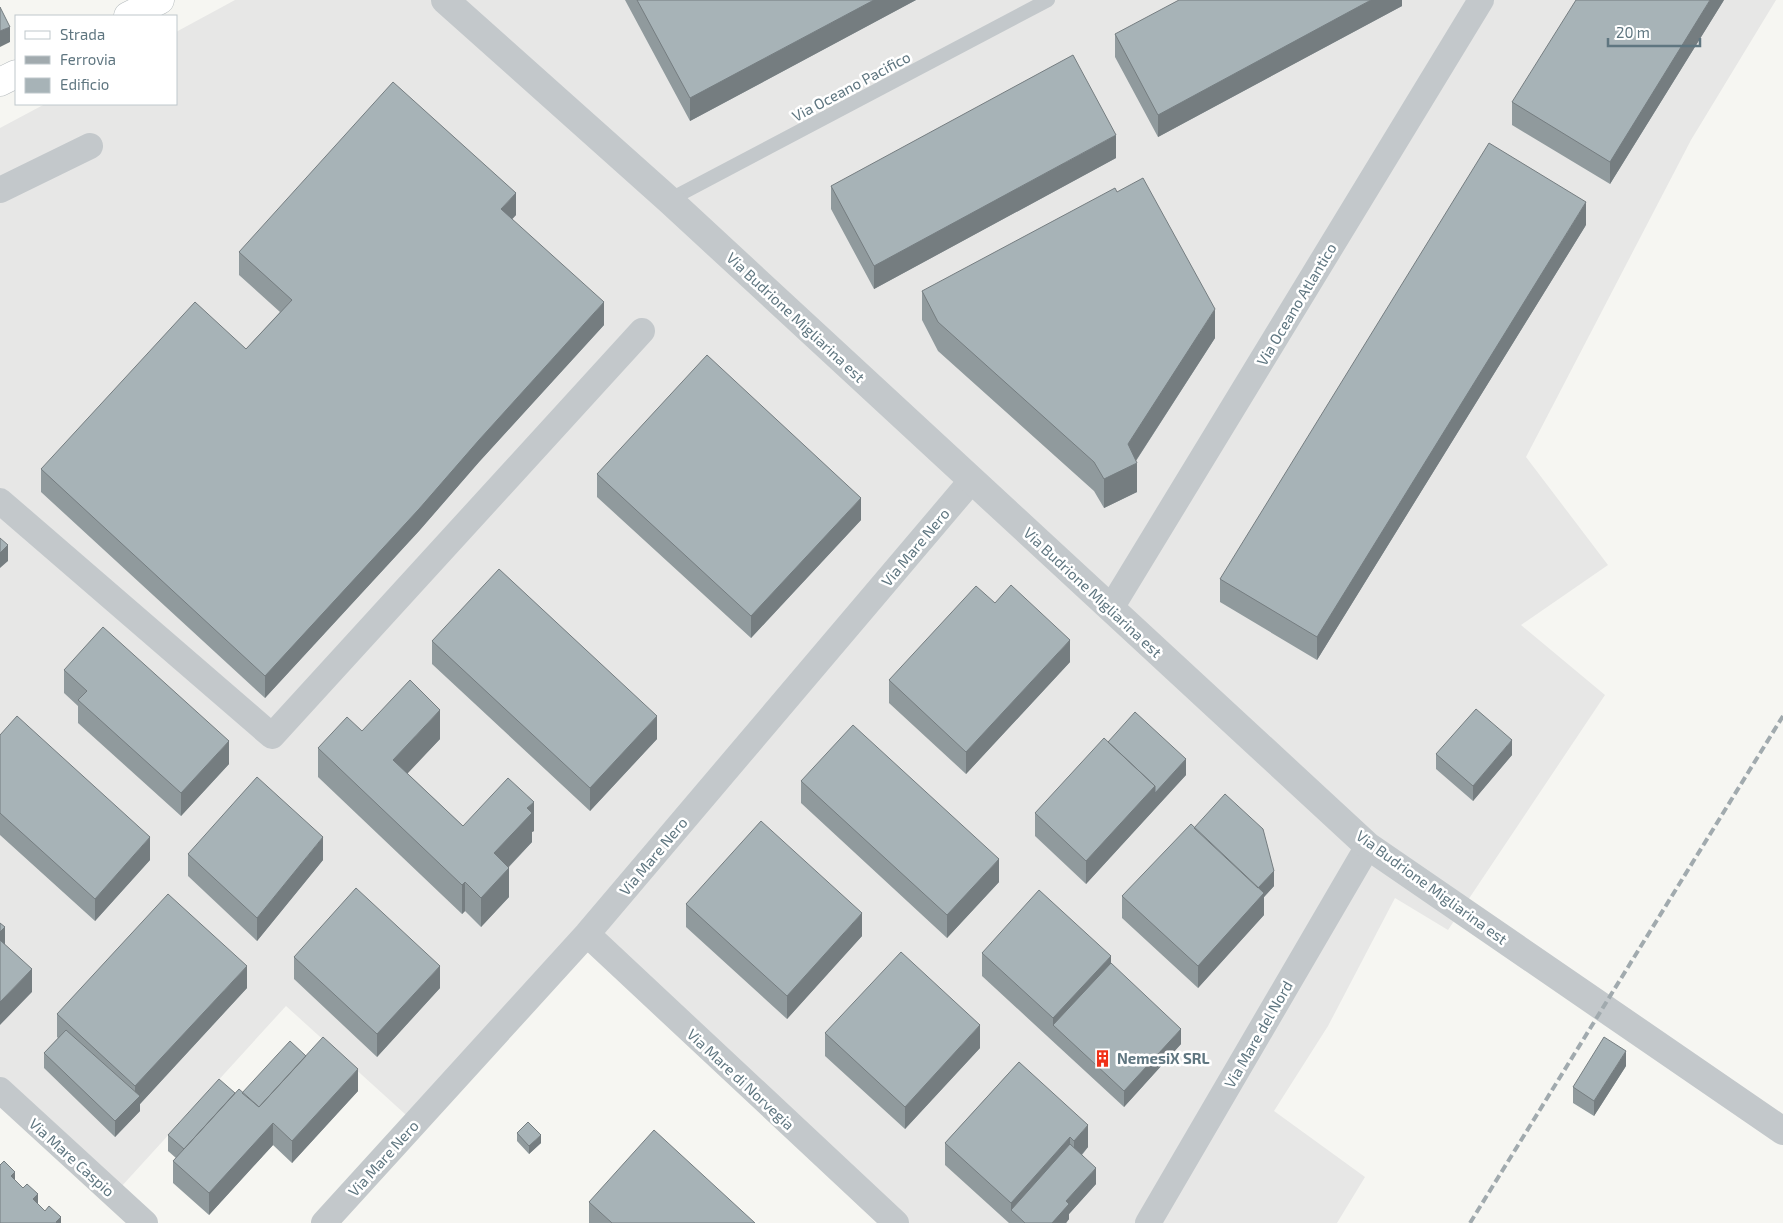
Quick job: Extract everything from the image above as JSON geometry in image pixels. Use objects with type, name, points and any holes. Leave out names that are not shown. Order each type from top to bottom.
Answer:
[{"type":"main road","points":[[130,15],[160,0]]},
{"type":"main road","points":[[0,82],[15,74]]},
{"type":"street","name":"Via Budrione Migliarina est","points":[[446,0],[669,200],[1368,846],[1783,1131]]},
{"type":"street","name":"Via Oceano Atlantico","points":[[1110,608],[1480,0]]},
{"type":"street","points":[[0,190],[90,146]]},
{"type":"street","points":[[0,501],[272,736],[642,331]]},
{"type":"street","name":"Via Mare Nero","points":[[324,1223],[587,934],[972,480]]},
{"type":"street","name":"Via Mare del Nord","points":[[1148,1223],[1368,846]]},
{"type":"street","name":"Via Mare di Norvegia","points":[[587,934],[896,1223]]},
{"type":"street","name":"Via Mare Caspio","points":[[0,1090],[145,1223]]},
{"type":"lane","name":"Via Oceano Pacifico","points":[[669,200],[1048,0]]},
{"type":"shaded area","points":[[235,0],[1776,0],[1691,140],[1526,457],[1608,565],[1521,625],[1605,695],[1448,930],[1395,898],[1328,1026],[1274,1111],[1365,1177],[1337,1223],[892,1223],[584,941],[416,1124],[286,1006],[110,1199],[0,1099],[0,128],[43,105],[178,105],[178,31]]},
{"type":"building","points":[[637,0],[874,0],[690,98]]},
{"type":"building","points":[[1179,0],[1371,0],[1158,115],[1115,34]]},
{"type":"building","points":[[1576,0],[1710,0],[1610,162],[1512,102]]},
{"type":"building","points":[[0,7],[10,27],[0,31]]},
{"type":"building","points":[[1073,55],[1116,135],[874,266],[831,186]]},
{"type":"building","points":[[393,82],[516,193],[501,209],[604,302],[419,509],[265,676],[41,469],[195,302],[246,349],[292,300],[239,252]]},
{"type":"building","points":[[1489,143],[1586,202],[1317,637],[1220,579]]},
{"type":"building","points":[[1143,178],[1215,309],[1128,444],[1137,463],[1104,479],[1094,462],[938,322],[922,291],[1115,188],[1117,192]]},
{"type":"building","points":[[707,355],[861,498],[751,616],[597,474]]},
{"type":"building","points":[[0,538],[8,545],[0,553]]},
{"type":"building","points":[[499,569],[657,716],[590,788],[432,641]]},
{"type":"building","points":[[1011,585],[1070,640],[966,752],[889,680],[976,586],[995,603]]},
{"type":"building","points":[[103,627],[229,741],[181,793],[78,700],[87,691],[64,670]]},
{"type":"building","points":[[410,680],[440,710],[393,760],[463,826],[508,778],[534,802],[527,808],[532,813],[494,853],[509,868],[481,898],[465,882],[462,885],[318,748],[347,717],[362,731]]},
{"type":"building","points":[[1476,709],[1512,740],[1473,786],[1436,754]]},
{"type":"building","points":[[1135,712],[1186,759],[1155,793],[1155,786],[1108,742]]},
{"type":"building","points":[[17,716],[150,837],[95,899],[0,813],[0,735]]},
{"type":"building","points":[[853,725],[999,859],[947,915],[801,781]]},
{"type":"building","points":[[1104,738],[1155,786],[1086,861],[1035,813]]},
{"type":"building","points":[[257,777],[323,837],[257,918],[188,854]]},
{"type":"building","points":[[1225,794],[1263,829],[1274,871],[1258,888],[1194,828]]},
{"type":"building","points":[[761,821],[862,913],[787,996],[686,904]]},
{"type":"building","points":[[1191,824],[1264,893],[1198,966],[1122,896]]},
{"type":"building","points":[[356,888],[440,966],[377,1034],[294,957]]},
{"type":"building","points":[[1039,890],[1111,956],[1053,1018],[982,953]]},
{"type":"building","points":[[168,894],[247,966],[135,1086],[57,1014]]},
{"type":"building","points":[[0,923],[5,927],[0,932]]},
{"type":"building","points":[[0,940],[32,969],[0,1002]]},
{"type":"building","points":[[901,952],[980,1025],[905,1107],[825,1033]]},
{"type":"building","points":[[1111,963],[1181,1029],[1124,1091],[1053,1025]]},
{"type":"building","points":[[66,1030],[140,1096],[115,1121],[44,1053]]},
{"type":"building","points":[[323,1037],[358,1069],[292,1141],[273,1123],[209,1193],[173,1161],[239,1089],[259,1107]]},
{"type":"building","points":[[1604,1037],[1626,1051],[1594,1101],[1573,1087]]},
{"type":"building","points":[[290,1041],[306,1056],[259,1107],[242,1093]]},
{"type":"building","points":[[1019,1062],[1088,1125],[1074,1141],[1070,1137],[1011,1203],[945,1143]]},
{"type":"building","points":[[219,1079],[235,1093],[184,1149],[168,1135]]},
{"type":"building","points":[[528,1122],[541,1135],[529,1146],[517,1133]]},
{"type":"building","points":[[654,1130],[755,1223],[612,1223],[589,1202]]},
{"type":"building","points":[[1070,1144],[1096,1168],[1066,1201],[1069,1204],[1052,1223],[1025,1223],[1011,1210]]},
{"type":"building","points":[[4,1161],[15,1172],[11,1176],[23,1188],[27,1184],[38,1194],[33,1199],[45,1211],[49,1206],[61,1217],[57,1223],[0,1223],[0,1165]]},
{"type":"railway","points":[[1470,1223],[1783,716]]},
{"type":"place","name":"NemesiX SRL","points":[[1103,1058]]}]
